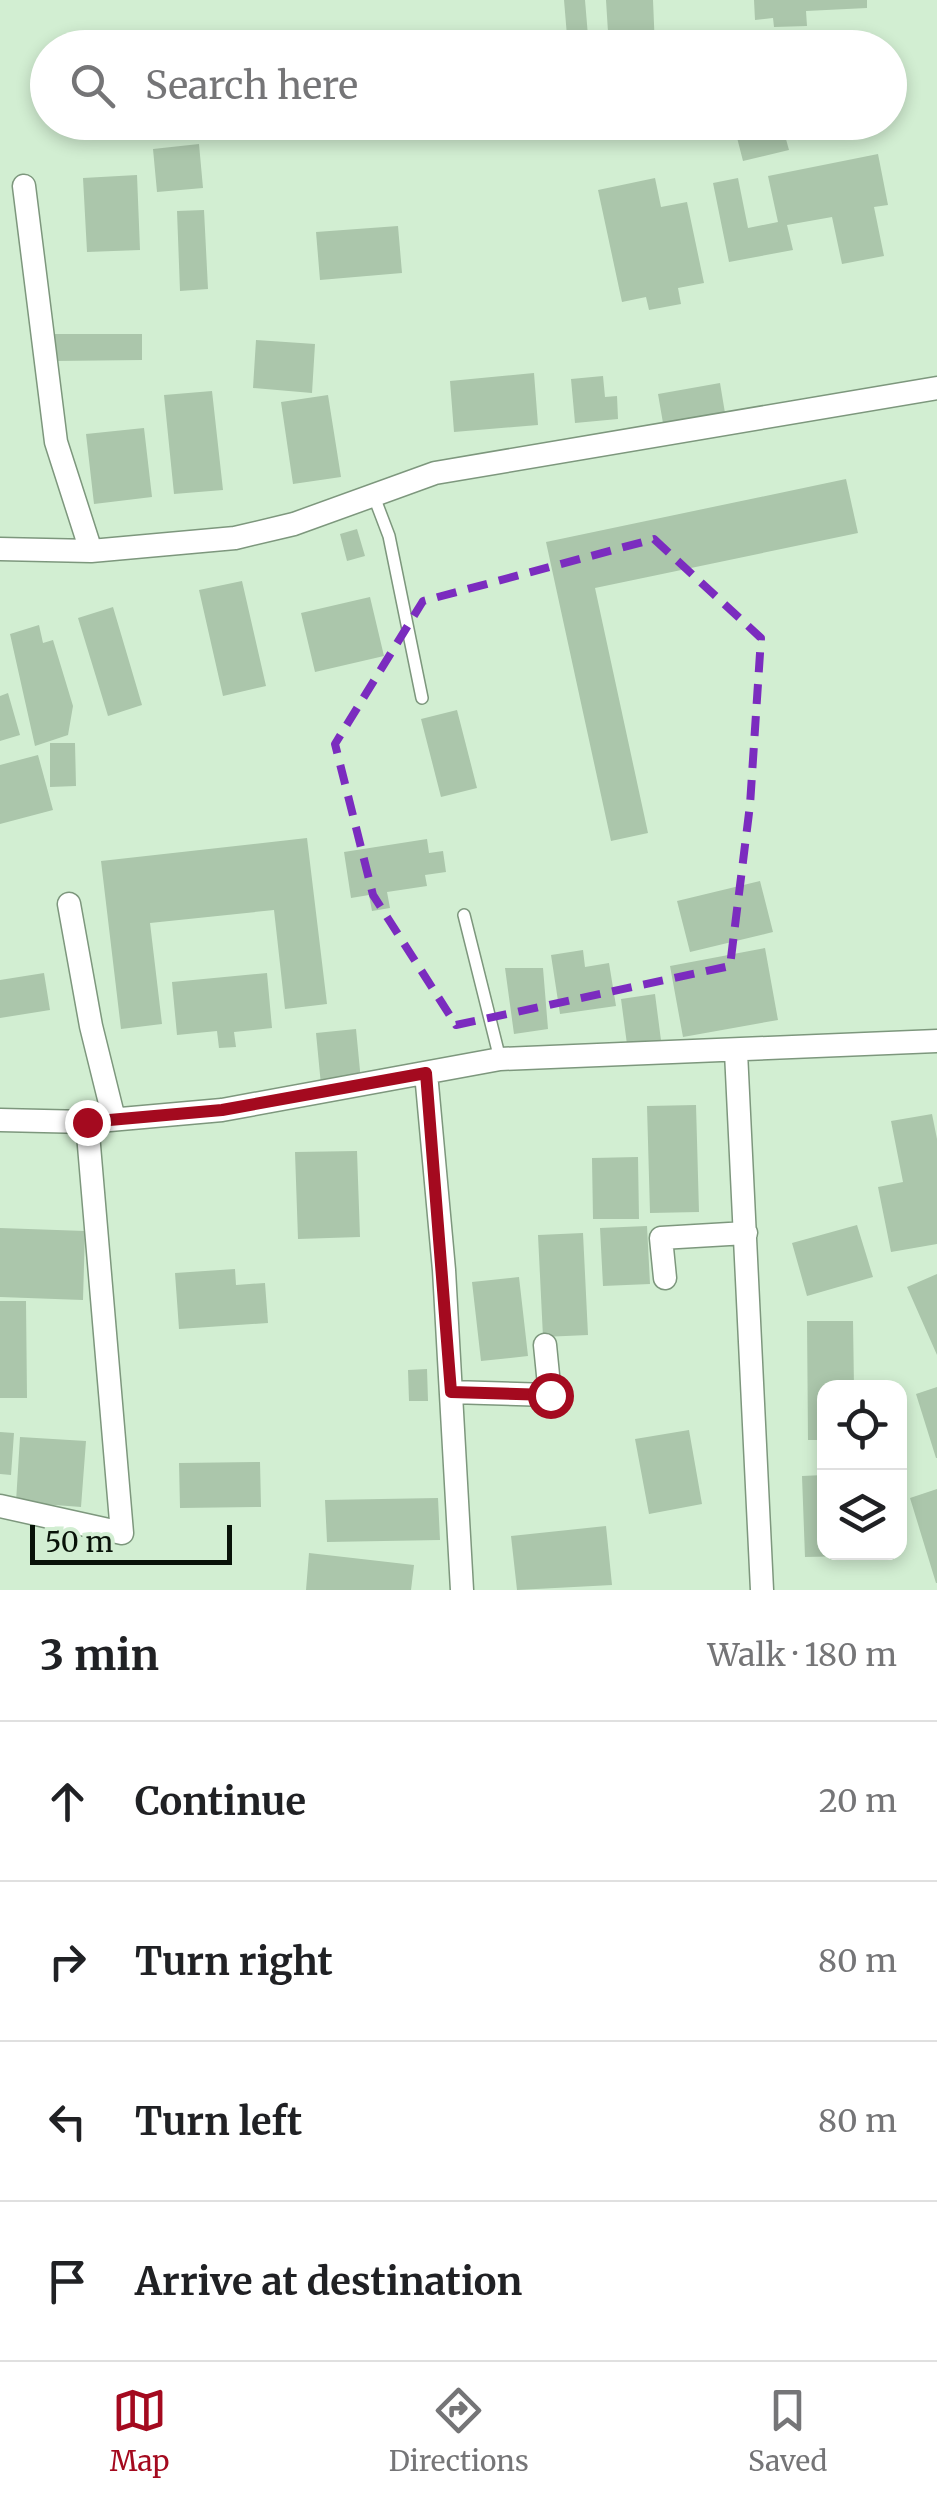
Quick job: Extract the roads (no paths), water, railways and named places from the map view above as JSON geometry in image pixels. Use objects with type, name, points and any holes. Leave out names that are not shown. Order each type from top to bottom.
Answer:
[{"type":"street","points":[[24,186],[56,442],[92,551]]},
{"type":"street","points":[[0,549],[92,551],[235,538],[294,524],[435,473],[937,388]]},
{"type":"street","points":[[69,904],[91,1026],[114,1120]]},
{"type":"street","points":[[0,1120],[87,1122],[222,1110],[500,1059],[937,1042]]},
{"type":"street","points":[[736,1052],[762,1590]]},
{"type":"street","points":[[426,1073],[462,1590]]},
{"type":"street","points":[[0,1506],[122,1534],[87,1122]]},
{"type":"street","points":[[665,1278],[661,1238],[746,1234]]},
{"type":"street","points":[[451,1392],[550,1395],[545,1345]]},
{"type":"lane","points":[[373,493],[389,536],[422,698]]},
{"type":"lane","points":[[464,915],[500,1059]]}]
